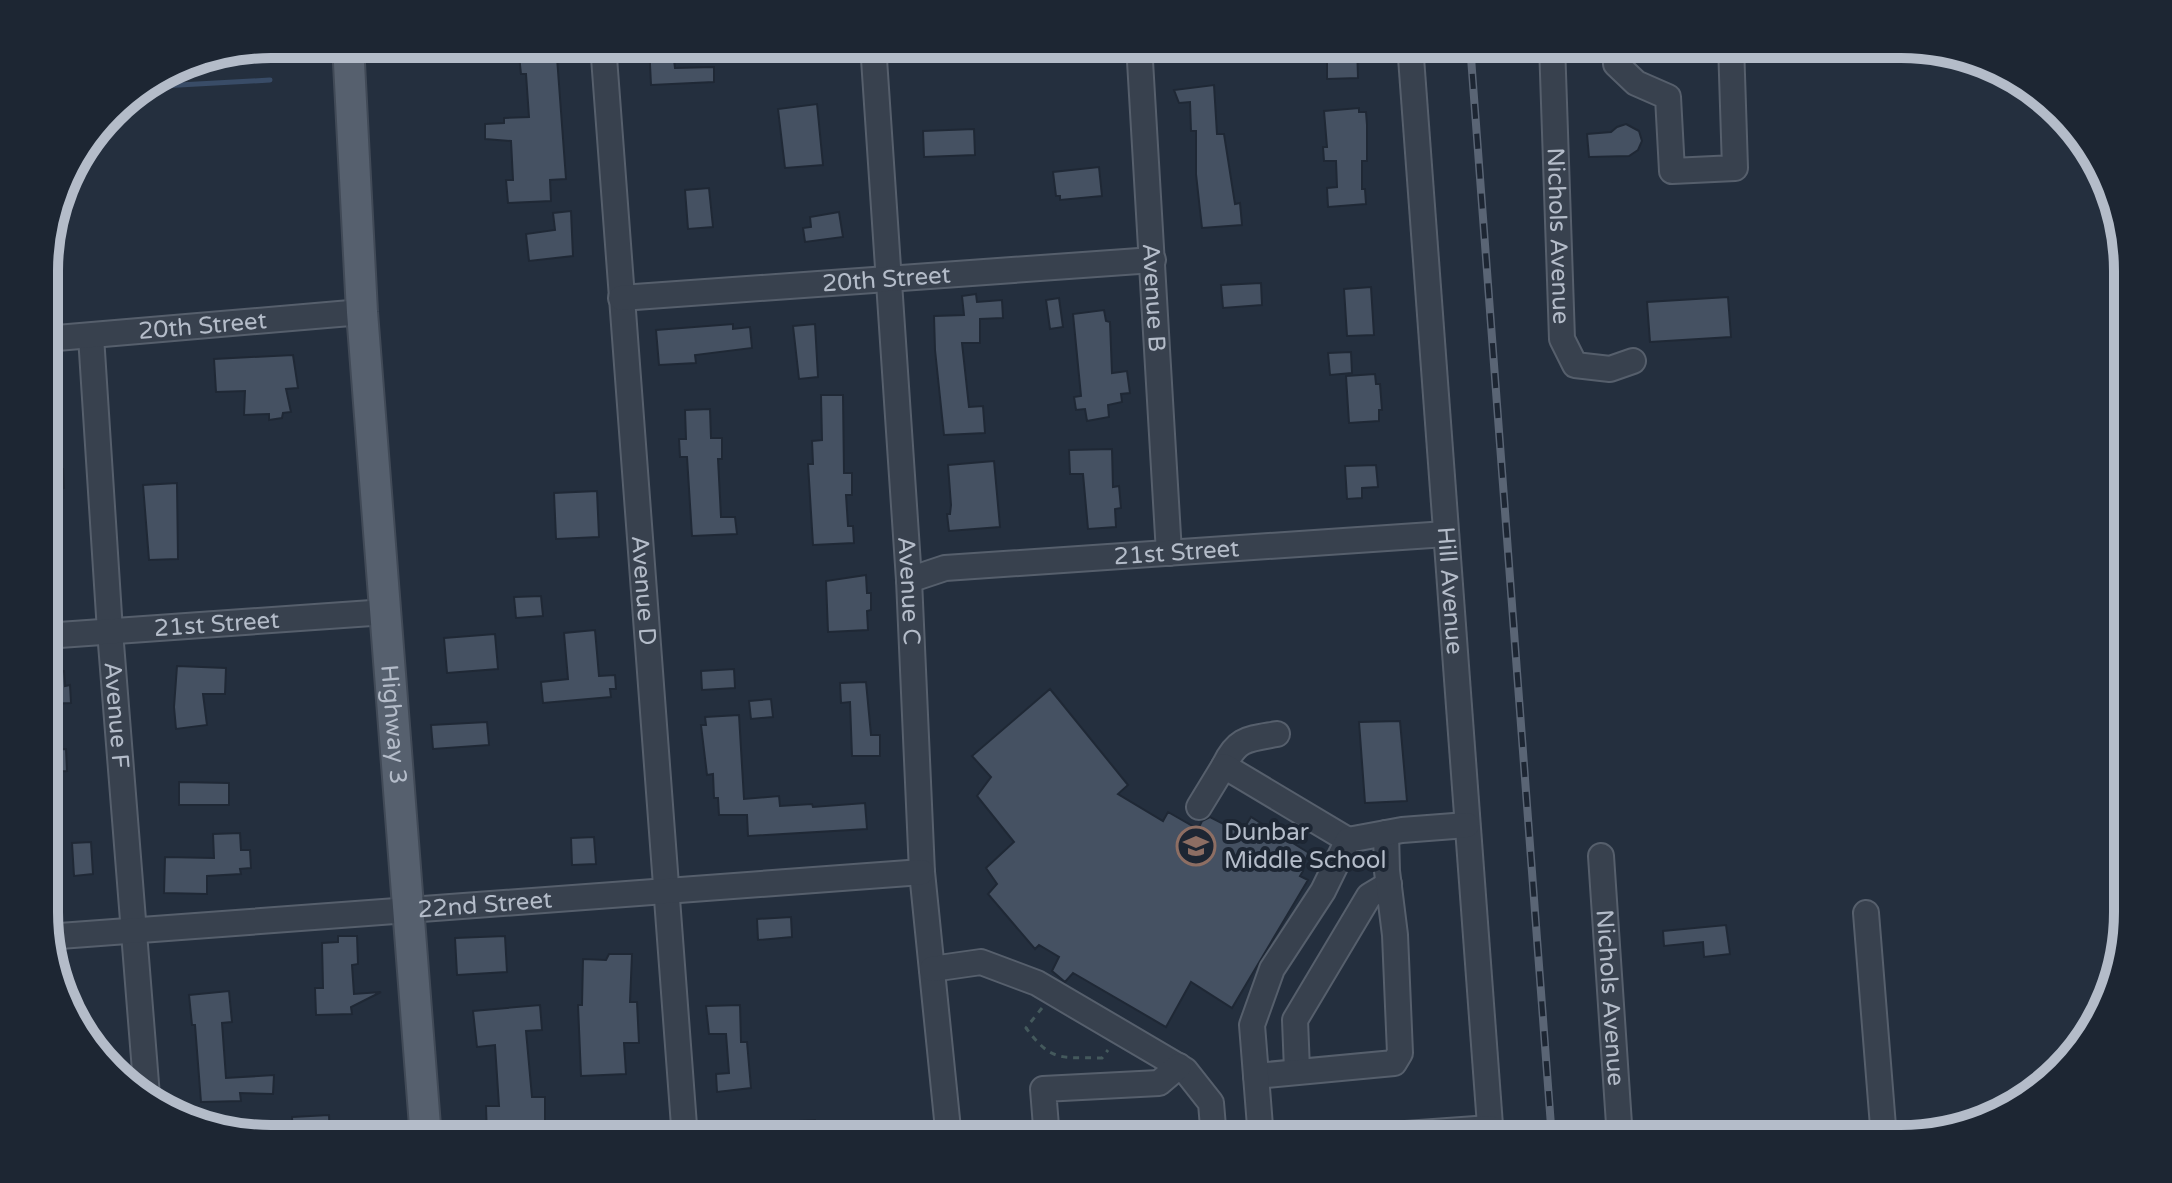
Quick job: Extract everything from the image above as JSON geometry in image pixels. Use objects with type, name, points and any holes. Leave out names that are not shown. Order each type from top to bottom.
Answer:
[{"type":"main road","name":"Highway 3","points":[[349,58],[362,312],[425,1125]]},
{"type":"street","name":"Avenue D","points":[[604,58],[684,1125]]},
{"type":"street","name":"Avenue C","points":[[874,58],[909,580],[922,872],[948,1125]]},
{"type":"street","name":"Avenue B","points":[[1140,58],[1169,553]]},
{"type":"street","name":"Hill Avenue","points":[[1411,58],[1490,1125]]},
{"type":"street","name":"Nichols Avenue","points":[[1552,58],[1562,339],[1575,365],[1610,369],[1633,361]]},
{"type":"street","points":[[1616,58],[1616,64],[1636,83],[1668,97],[1672,171],[1735,168],[1731,58]]},
{"type":"street","name":"20th Street","points":[[621,298],[1153,260]]},
{"type":"street","name":"20th Street","points":[[58,338],[362,312]]},
{"type":"street","name":"Avenue F","points":[[91,336],[110,631],[146,1084]]},
{"type":"street","name":"21st Street","points":[[909,580],[945,568],[1446,534]]},
{"type":"street","name":"21st Street","points":[[58,635],[386,612]]},
{"type":"street","points":[[1199,807],[1232,749],[1249,739],[1277,734]]},
{"type":"street","points":[[1224,766],[1348,840],[1467,825]]},
{"type":"street","points":[[1256,1076],[1394,1063],[1400,1053],[1395,935],[1386,833]]},
{"type":"street","points":[[1260,1125],[1252,1025],[1272,969],[1323,891],[1348,840]]},
{"type":"street","name":"Nichols Avenue","points":[[1601,856],[1619,1125]]},
{"type":"street","name":"22nd Street","points":[[60,936],[922,872]]},
{"type":"street","points":[[1297,1070],[1295,1020],[1369,896],[1389,884]]},
{"type":"street","points":[[1866,913],[1883,1125]]},
{"type":"street","points":[[932,969],[981,962],[1037,983],[1185,1070],[1211,1103],[1213,1125]]},
{"type":"street","points":[[1046,1125],[1043,1089],[1159,1083],[1179,1066]]},
{"type":"path","points":[[58,282],[61,296],[58,308]]},
{"type":"path","points":[[1052,993],[1026,1028],[1052,1056],[1102,1058],[1118,1031]]},
{"type":"building","points":[[519,58],[557,58],[566,179],[550,180],[551,201],[508,203],[506,180],[513,180],[511,141],[485,139],[485,124],[504,123],[504,118],[529,117],[526,74],[521,74]]},
{"type":"building","points":[[650,58],[674,58],[675,68],[714,67],[714,82],[651,85]]},
{"type":"building","points":[[1183,58],[1213,58],[1183,61]]},
{"type":"building","points":[[1357,58],[1358,78],[1327,79],[1327,59]]},
{"type":"building","points":[[1214,85],[1217,134],[1224,134],[1235,204],[1240,203],[1242,225],[1202,228],[1196,174],[1196,131],[1191,131],[1190,102],[1179,103],[1174,90]]},
{"type":"building","points":[[817,104],[823,165],[785,168],[778,109]]},
{"type":"building","points":[[1359,108],[1359,112],[1366,112],[1367,125],[1367,161],[1362,161],[1362,189],[1365,189],[1366,204],[1328,207],[1327,188],[1337,187],[1336,161],[1324,161],[1323,147],[1327,147],[1324,111]]},
{"type":"building","points":[[1626,124],[1639,131],[1642,141],[1638,150],[1629,156],[1589,157],[1587,134],[1611,132]]},
{"type":"building","points":[[974,129],[975,155],[924,157],[923,131]]},
{"type":"building","points":[[1099,167],[1102,196],[1060,200],[1060,196],[1056,196],[1053,172]]},
{"type":"building","points":[[709,188],[713,227],[688,229],[685,190]]},
{"type":"building","points":[[571,211],[573,256],[529,261],[526,234],[555,230],[553,213]]},
{"type":"building","points":[[839,212],[843,237],[805,242],[803,228],[811,227],[810,217]]},
{"type":"building","points":[[1261,283],[1262,305],[1223,308],[1221,285]]},
{"type":"building","points":[[1371,287],[1374,335],[1347,336],[1344,289]]},
{"type":"building","points":[[976,294],[977,302],[1002,300],[1003,318],[980,319],[980,343],[962,343],[969,407],[983,406],[985,433],[944,435],[934,316],[964,315],[962,296]]},
{"type":"building","points":[[1728,297],[1731,337],[1650,342],[1647,302]]},
{"type":"building","points":[[1059,298],[1063,327],[1050,329],[1046,300]]},
{"type":"building","points":[[1104,310],[1106,321],[1110,322],[1112,373],[1127,371],[1130,393],[1121,394],[1122,402],[1108,405],[1109,417],[1087,421],[1085,409],[1076,410],[1074,397],[1081,396],[1073,314]]},
{"type":"building","points":[[733,324],[733,329],[750,327],[752,348],[695,355],[696,363],[659,365],[656,330]]},
{"type":"building","points":[[815,324],[818,377],[799,379],[793,326]]},
{"type":"building","points":[[1351,352],[1352,373],[1330,375],[1328,353]]},
{"type":"building","points":[[293,355],[298,388],[286,389],[291,412],[283,413],[282,418],[269,420],[269,414],[244,415],[245,391],[216,392],[214,359]]},
{"type":"building","points":[[1375,374],[1376,384],[1380,384],[1382,410],[1379,410],[1379,421],[1349,423],[1346,376]]},
{"type":"building","points":[[821,395],[843,395],[844,473],[852,473],[852,495],[846,495],[848,526],[853,526],[854,543],[813,545],[808,464],[813,464],[812,441],[822,440]]},
{"type":"building","points":[[710,409],[711,438],[722,438],[722,459],[718,459],[721,517],[735,517],[737,534],[692,536],[687,457],[680,457],[679,439],[686,439],[685,410]]},
{"type":"building","points":[[1112,449],[1113,487],[1119,486],[1121,508],[1115,509],[1116,527],[1088,529],[1083,474],[1070,474],[1069,450]]},
{"type":"building","points":[[994,461],[1000,527],[949,531],[948,465]]},
{"type":"building","points":[[1376,465],[1378,487],[1362,488],[1362,498],[1347,499],[1345,466]]},
{"type":"building","points":[[58,469],[63,469],[64,488],[58,488]]},
{"type":"building","points":[[177,483],[178,559],[149,560],[143,485]]},
{"type":"building","points":[[597,491],[599,537],[556,539],[554,493]]},
{"type":"building","points":[[866,575],[867,593],[871,593],[871,610],[867,611],[868,630],[828,632],[826,581]]},
{"type":"building","points":[[541,596],[543,616],[516,618],[514,597]]},
{"type":"building","points":[[595,630],[599,676],[615,675],[616,689],[610,689],[611,697],[543,703],[541,682],[568,679],[564,633]]},
{"type":"building","points":[[495,634],[498,669],[447,673],[444,638]]},
{"type":"building","points":[[177,666],[226,668],[225,694],[203,694],[207,725],[176,729]]},
{"type":"building","points":[[734,669],[735,688],[702,690],[701,671]]},
{"type":"building","points":[[58,671],[64,671],[65,686],[70,685],[71,703],[58,704]]},
{"type":"building","points":[[866,682],[871,735],[880,735],[880,756],[852,756],[850,702],[841,703],[840,683]]},
{"type":"building","points":[[1050,689],[1128,785],[1118,794],[1163,821],[1168,812],[1198,829],[1202,821],[1210,817],[1241,833],[1251,817],[1309,853],[1300,869],[1303,871],[1300,876],[1308,880],[1232,1008],[1191,982],[1166,1027],[1073,973],[1065,982],[1052,971],[1059,957],[1039,945],[1035,949],[988,894],[997,884],[986,868],[1014,842],[977,796],[991,777],[972,756]]},
{"type":"building","points":[[771,699],[773,717],[751,719],[749,701]]},
{"type":"building","points":[[739,715],[744,799],[779,796],[780,806],[865,803],[867,829],[748,836],[747,815],[719,815],[718,798],[714,798],[713,774],[707,775],[701,725],[706,725],[705,717]]},
{"type":"building","points":[[1400,721],[1407,801],[1365,803],[1359,722]]},
{"type":"building","points":[[487,722],[489,745],[433,749],[431,725]]},
{"type":"building","points":[[58,749],[66,749],[67,771],[58,771]]},
{"type":"building","points":[[179,782],[229,783],[229,805],[179,805]]},
{"type":"building","points":[[240,833],[241,850],[250,850],[251,868],[240,869],[241,874],[207,876],[207,894],[164,893],[165,857],[214,858],[213,834]]},
{"type":"building","points":[[594,837],[596,864],[572,865],[571,838]]},
{"type":"building","points":[[91,842],[93,874],[74,876],[72,843]]},
{"type":"building","points":[[791,917],[792,937],[758,940],[757,919]]},
{"type":"building","points":[[1726,925],[1730,954],[1704,957],[1703,942],[1664,946],[1663,931]]},
{"type":"building","points":[[338,936],[357,936],[358,964],[352,965],[354,994],[381,992],[351,1007],[352,1014],[316,1015],[315,988],[323,988],[322,943],[338,942]]},
{"type":"building","points":[[505,936],[507,972],[457,975],[455,938]]},
{"type":"building","points":[[609,954],[632,954],[630,1002],[637,1002],[639,1043],[624,1043],[626,1074],[581,1076],[578,1005],[582,1005],[583,959],[606,960]]},
{"type":"building","points":[[229,991],[232,1022],[222,1023],[226,1078],[274,1075],[273,1094],[240,1093],[241,1101],[201,1102],[195,1025],[192,1025],[189,995]]},
{"type":"building","points":[[540,1005],[542,1030],[526,1031],[532,1097],[545,1097],[545,1124],[487,1125],[486,1106],[499,1106],[495,1045],[477,1047],[473,1011]]},
{"type":"building","points":[[740,1005],[741,1042],[747,1042],[751,1088],[717,1092],[716,1074],[729,1073],[726,1034],[709,1034],[706,1006]]},
{"type":"building","points":[[329,1115],[329,1125],[292,1125],[292,1117]]},
{"type":"building","points":[[815,1120],[816,1125],[765,1125]]},
{"type":"waterway","points":[[167,86],[270,80]]},
{"type":"railway","points":[[1471,58],[1551,1125]]},
{"type":"place","name":"Dunbar Middle School","points":[[1196,846]]}]
